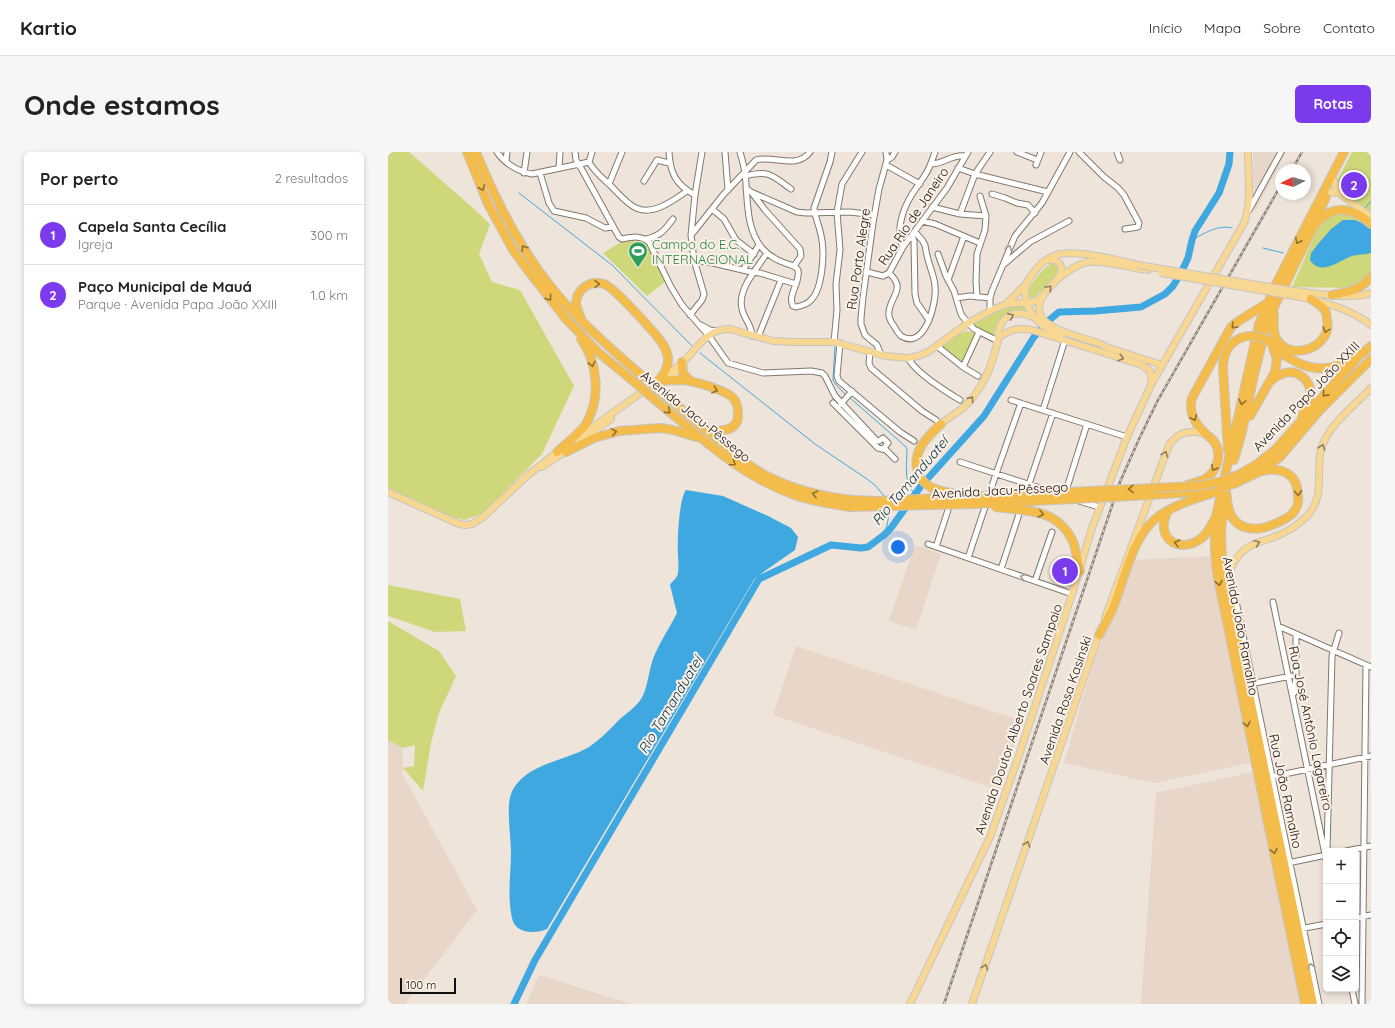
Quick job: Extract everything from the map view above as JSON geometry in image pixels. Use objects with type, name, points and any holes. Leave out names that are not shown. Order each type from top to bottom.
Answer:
[{"type":"highway","name":"Avenida Jacu-Pêssego","points":[[467,152],[488,204],[513,250],[566,319],[598,352],[702,439],[736,465],[763,482],[776,488],[811,500],[851,504],[877,501],[975,501],[1196,493],[1224,490],[1237,479]]},
{"type":"highway","name":"Avenida Jacu-Pêssego","points":[[476,152],[489,185],[531,260],[570,309],[602,341],[753,468],[766,476],[795,488],[851,504]]},
{"type":"highway","name":"Avenida João Ramalho","points":[[1305,1004],[1282,890],[1284,865],[1269,777],[1229,583],[1222,563],[1220,539],[1224,490],[1242,432],[1270,306],[1344,152]]},
{"type":"highway","name":"Avenida João Ramalho","points":[[1313,1004],[1300,929],[1216,570],[1214,548],[1216,516],[1259,324],[1311,232],[1325,193],[1334,181],[1349,152]]},
{"type":"highway","points":[[1311,232],[1318,221],[1329,212],[1356,210],[1370,220]]},
{"type":"highway","points":[[1332,295],[1355,290],[1363,286],[1371,278]]},
{"type":"highway","points":[[583,323],[576,302],[580,291],[584,287],[594,282],[600,282],[610,287],[654,333],[666,350],[668,357],[666,369],[661,381],[682,380],[729,395],[734,399],[738,408],[739,417],[735,426],[729,429],[715,431],[704,428]]},
{"type":"highway","points":[[1184,486],[1206,478],[1214,470],[1217,464],[1218,458],[1216,444],[1198,426],[1192,416],[1190,407],[1192,398],[1232,327],[1237,322],[1270,306],[1277,340],[1286,348],[1293,351],[1306,350],[1317,345],[1324,338],[1328,326],[1324,310],[1311,299]]},
{"type":"highway","points":[[561,452],[586,424],[595,397],[596,387],[595,375],[590,355],[585,345],[566,319]]},
{"type":"highway","points":[[1228,461],[1223,361],[1227,349],[1237,339],[1250,336],[1263,338],[1290,360],[1316,368],[1332,368],[1340,366],[1359,356]]},
{"type":"highway","points":[[1242,432],[1254,407],[1275,372],[1277,364],[1276,355],[1270,343]]},
{"type":"highway","name":"Avenida Papa João XXIII","points":[[1237,479],[1275,450],[1359,356],[1371,346]]},
{"type":"highway","name":"Avenida Papa João XXIII","points":[[1237,479],[1259,472],[1280,457],[1320,410],[1371,359]]},
{"type":"highway","points":[[682,366],[684,375],[694,383]]},
{"type":"highway","points":[[1269,382],[1282,373],[1291,372],[1302,376],[1308,384],[1310,397],[1296,426]]},
{"type":"highway","points":[[938,422],[921,445],[916,457],[917,470],[922,480],[932,488],[938,490],[975,501],[1044,514],[1060,522],[1068,532],[1074,544],[1080,571]]},
{"type":"highway","points":[[561,452],[594,438],[619,431],[661,428],[685,433],[702,439]]},
{"type":"highway","points":[[1099,635],[1113,608],[1134,551],[1140,539],[1151,523],[1169,510],[1194,499],[1224,490],[1228,509],[1231,515],[1245,528],[1260,529],[1284,520],[1294,512],[1297,506],[1298,487],[1290,475],[1284,471],[1276,469],[1259,472]]},
{"type":"highway","name":"Avenida Jacu-Pêssego","points":[[975,501],[1184,486],[1237,479]]},
{"type":"highway","points":[[1169,510],[1164,517],[1164,533],[1168,540],[1183,544],[1196,542],[1204,536],[1216,516]]},
{"type":"highway","points":[[1282,890],[1292,922],[1300,929]]},
{"type":"main road","name":"Avenida Doutor Alberto Soares Sampaio","points":[[910,1004],[990,837],[1080,571],[1099,507],[1126,437],[1152,383],[1244,223],[1248,200],[1248,152]]},
{"type":"main road","points":[[1334,181],[1339,193],[1356,210]]},
{"type":"main road","points":[[1325,193],[1339,193]]},
{"type":"main road","points":[[1006,304],[1026,284],[1039,266],[1046,260],[1056,255],[1069,253],[1138,264],[1294,293],[1348,311],[1371,325]]},
{"type":"main road","points":[[1046,260],[1055,260],[1060,264],[1062,270],[1058,279]]},
{"type":"main road","points":[[388,492],[446,518],[466,525],[472,524],[482,518],[528,475],[682,366],[708,337],[718,331],[730,329],[784,342],[837,343],[881,355],[908,358],[923,355],[968,323],[990,311],[1006,304],[1034,302],[1072,268],[1087,262],[1096,262],[1294,293],[1352,296],[1371,293]]},
{"type":"main road","points":[[1026,284],[1026,303],[1049,330],[1065,340],[1142,365],[1150,371],[1152,383]]},
{"type":"main road","points":[[1040,298],[1040,320]]},
{"type":"main road","points":[[938,422],[964,407],[973,397],[988,372],[998,340],[999,327],[1008,316],[1022,314],[1040,320]]},
{"type":"main road","points":[[998,340],[1009,331],[1020,329],[1049,330],[1162,365]]},
{"type":"main road","points":[[1229,583],[1233,564],[1236,558],[1245,549],[1253,544],[1278,536],[1288,531],[1307,516],[1313,507],[1319,492],[1319,459],[1322,446],[1336,424],[1371,388]]},
{"type":"main road","name":"Avenida Rosa Kasinski","points":[[972,1004],[1112,596],[1169,444],[1182,433],[1194,431],[1207,435]]},
{"type":"street","points":[[497,152],[512,167],[524,173],[532,174],[589,162]]},
{"type":"street","points":[[506,161],[507,152]]},
{"type":"street","points":[[524,173],[527,152]]},
{"type":"street","points":[[559,168],[560,152]]},
{"type":"street","points":[[575,152],[575,157],[578,164],[619,237],[622,239],[635,236],[646,239],[652,238],[665,230],[673,219]]},
{"type":"street","points":[[592,152],[589,162],[594,170],[634,208],[643,210],[658,208],[687,191]]},
{"type":"street","points":[[609,184],[622,152]]},
{"type":"street","points":[[668,152],[669,163],[677,181],[687,191],[695,195]]},
{"type":"street","points":[[690,315],[702,300],[704,294],[694,260],[692,235],[695,195],[702,152]]},
{"type":"street","points":[[725,152],[728,190]]},
{"type":"street","points":[[740,152],[754,235],[759,245],[767,253],[780,261],[796,267],[799,273],[791,301],[792,306],[796,307],[808,303],[814,297],[820,279],[823,251],[822,237],[814,213],[816,201],[830,162],[832,152]]},
{"type":"street","points":[[768,152],[768,159]]},
{"type":"street","points":[[692,235],[728,190],[745,175],[756,160],[763,158],[795,162],[801,160],[810,152]]},
{"type":"street","points":[[862,152],[842,184],[837,212],[840,250],[836,284],[838,378],[849,394],[914,441]]},
{"type":"street","name":"Rua Porto Alegre","points":[[881,355],[877,345],[865,335],[862,324],[863,297],[874,215],[886,163],[886,152]]},
{"type":"street","name":"Rua Porto Alegre","points":[[886,163],[895,152]]},
{"type":"street","points":[[903,247],[900,238],[900,228],[906,206],[931,164],[935,152]]},
{"type":"street","points":[[960,214],[975,174],[990,152]]},
{"type":"street","points":[[1017,152],[1036,162],[1041,152]]},
{"type":"street","points":[[990,311],[990,298],[1015,236],[1042,203],[1070,152]]},
{"type":"street","points":[[1079,152],[1121,192],[1129,204],[1139,224],[1138,227],[1125,229]]},
{"type":"street","points":[[1118,152],[1120,160]]},
{"type":"street","points":[[1247,212],[1280,152]]},
{"type":"street","points":[[931,164],[966,154]]},
{"type":"street","name":"Rua Rio de Janeiro","points":[[867,272],[883,276],[889,273],[903,247],[947,188],[966,154]]},
{"type":"street","points":[[644,181],[657,160],[669,163]]},
{"type":"street","points":[[886,163],[920,184]]},
{"type":"street","points":[[958,168],[975,174],[1048,192]]},
{"type":"street","points":[[540,173],[549,204],[554,210],[586,218],[606,228],[614,227]]},
{"type":"street","points":[[745,175],[762,173],[767,174],[791,188]]},
{"type":"street","points":[[746,188],[793,210],[806,213],[850,212],[874,215]]},
{"type":"street","points":[[752,192],[800,249],[801,256],[794,266]]},
{"type":"street","points":[[992,194],[1028,206],[1035,213]]},
{"type":"street","points":[[977,297],[976,259],[984,230],[986,216],[980,196]]},
{"type":"street","points":[[932,207],[960,214],[986,216]]},
{"type":"street","points":[[712,209],[724,219],[736,240],[754,254]]},
{"type":"street","points":[[922,221],[935,224],[980,243]]},
{"type":"street","points":[[1002,266],[1030,242],[1069,221]]},
{"type":"street","points":[[913,234],[915,294],[917,303],[929,320]]},
{"type":"street","points":[[889,273],[896,282],[896,293],[889,310],[890,320],[896,331],[904,337],[916,337],[922,332],[929,320],[935,295],[935,282],[925,246],[922,240],[913,234]]},
{"type":"street","points":[[948,280],[964,236]]},
{"type":"street","points":[[646,239],[652,246],[671,288],[682,305],[728,363],[763,373],[811,371],[822,373],[840,405],[878,448],[888,452],[895,459]]},
{"type":"street","points":[[743,270],[759,245]]},
{"type":"street","points":[[755,336],[742,311],[741,301],[748,280],[767,253]]},
{"type":"street","points":[[938,254],[956,298],[960,312],[968,323],[977,331]]},
{"type":"street","points":[[694,260],[760,273],[796,284]]},
{"type":"street","points":[[755,336],[781,280]]},
{"type":"street","points":[[956,298],[966,296],[990,298]]},
{"type":"street","points":[[696,322],[710,330],[718,331]]},
{"type":"street","points":[[961,329],[977,331],[998,340]]},
{"type":"street","points":[[963,367],[977,331]]},
{"type":"street","points":[[1043,410],[1065,340]]},
{"type":"street","points":[[937,346],[963,367],[978,376]]},
{"type":"street","points":[[870,352],[869,363],[871,368],[922,411],[938,422]]},
{"type":"street","points":[[908,358],[911,363],[930,381],[960,400]]},
{"type":"street","points":[[840,405],[849,394]]},
{"type":"street","points":[[1011,400],[1126,437]]},
{"type":"street","points":[[833,403],[840,405],[877,441],[879,442],[883,438],[888,443],[883,449]]},
{"type":"street","points":[[968,558],[1021,403]]},
{"type":"street","points":[[1000,569],[1053,413]]},
{"type":"street","points":[[1065,496],[1087,424]]},
{"type":"street","points":[[960,462],[1099,507]]},
{"type":"street","points":[[936,547],[948,510]]},
{"type":"street","points":[[1035,581],[1052,532]]},
{"type":"street","points":[[928,544],[1072,594]]},
{"type":"street","name":"Rua José Antônio Lagareiro","points":[[1273,602],[1324,848]]},
{"type":"street","points":[[1278,626],[1368,666],[1365,758],[1362,1004]]},
{"type":"street","points":[[1327,848],[1333,650],[1339,633]]},
{"type":"street","points":[[1293,696],[1296,677],[1296,634]]},
{"type":"street","points":[[1250,684],[1289,676],[1296,677]]},
{"type":"street","points":[[1269,777],[1371,756]]},
{"type":"street","points":[[1322,837],[1328,837]]},
{"type":"street","points":[[1359,849],[1371,846]]},
{"type":"street","points":[[1284,865],[1323,856]]},
{"type":"street","points":[[1359,917],[1371,915]]},
{"type":"street","points":[[1319,1004],[1300,929],[1323,925]]},
{"type":"street","points":[[1353,992],[1355,1004]]},
{"type":"shaded area","points":[[1253,152],[1286,152],[1280,164],[1275,164],[1275,173],[1255,212]]},
{"type":"shaded area","points":[[915,545],[941,554],[916,630],[889,621]]},
{"type":"shaded area","points":[[1210,556],[1250,763],[1155,783],[1064,763],[1094,660],[1133,560]]},
{"type":"shaded area","points":[[796,646],[1022,721],[999,790],[773,715]]},
{"type":"shaded area","points":[[388,714],[403,718],[403,775],[477,910],[405,1004],[388,1004]]},
{"type":"shaded area","points":[[1253,772],[1301,1004],[1141,1004],[1156,793]]},
{"type":"shaded area","points":[[539,975],[631,1004],[526,1004]]},
{"type":"green space","points":[[388,152],[409,152],[490,224],[479,254],[492,282],[520,290],[574,386],[542,454],[482,514],[464,520],[419,508],[388,494]]},
{"type":"green space","points":[[1352,152],[1371,152],[1371,213],[1338,188],[1337,181]]},
{"type":"green space","points":[[1336,213],[1346,213],[1371,226],[1371,271],[1362,284],[1346,288],[1292,287],[1319,226],[1328,216]]},
{"type":"green space","name":"Campo do E.C. INTERNACIONAL","points":[[634,238],[644,241],[650,247],[665,282],[647,296],[603,253],[621,242]]},
{"type":"green space","points":[[1050,264],[1054,264],[1059,268],[1059,274],[1036,296],[1031,298],[1028,295],[1030,286],[1039,274]]},
{"type":"green space","points":[[1018,304],[1025,306],[1031,314],[1007,314],[997,324],[993,336],[972,326],[975,322],[1003,307]]},
{"type":"green space","points":[[968,331],[976,335],[962,364],[940,347],[957,334]]},
{"type":"green space","points":[[388,585],[460,599],[466,631],[435,632],[388,616]]},
{"type":"green space","points":[[388,621],[439,651],[456,676],[439,713],[431,743],[423,791],[403,768],[414,766],[415,745],[403,748],[388,740]]},
{"type":"water","points":[[1343,220],[1355,220],[1371,227],[1371,253],[1352,256],[1331,266],[1320,267],[1314,265],[1310,260],[1311,253],[1331,229]]},
{"type":"water","points":[[686,490],[723,496],[791,528],[798,537],[795,550],[755,578],[547,929],[537,932],[521,930],[514,923],[512,918],[510,901],[511,852],[509,806],[511,794],[517,784],[535,769],[589,747],[606,733],[642,698],[655,654],[677,613],[670,585],[678,573],[679,520]]},
{"type":"waterway","name":"Rio Tamanduateí","points":[[514,1004],[535,960],[759,579],[831,545],[861,548],[868,547],[884,535],[891,528],[921,486],[984,416],[1034,337],[1048,321],[1059,312],[1141,307],[1165,294],[1173,286],[1181,273],[1188,258],[1195,231],[1219,193],[1229,164],[1230,152]]},
{"type":"waterway","points":[[519,193],[612,265],[692,346]]},
{"type":"waterway","points":[[1365,208],[1371,201]]},
{"type":"waterway","points":[[1192,240],[1216,228],[1232,228]]},
{"type":"waterway","points":[[1263,248],[1283,253]]},
{"type":"waterway","points":[[835,346],[833,380],[846,395]]},
{"type":"waterway","points":[[700,353],[815,444],[875,485],[884,496]]},
{"type":"waterway","points":[[850,398],[905,446],[907,449],[907,479],[915,494]]},
{"type":"waterway","points":[[884,535],[888,519],[887,509]]},
{"type":"railway","points":[[1295,164],[1302,152]]},
{"type":"railway","points":[[944,1004],[1120,482],[1158,400],[1275,195]]},
{"type":"place","name":"Paço Municipal de Mauá","points":[[1354,185]]},
{"type":"place","name":"Campo do E.C. INTERNACIONAL","points":[[638,268]]},
{"type":"place","name":"Capela Santa Cecília","points":[[1065,571]]}]
